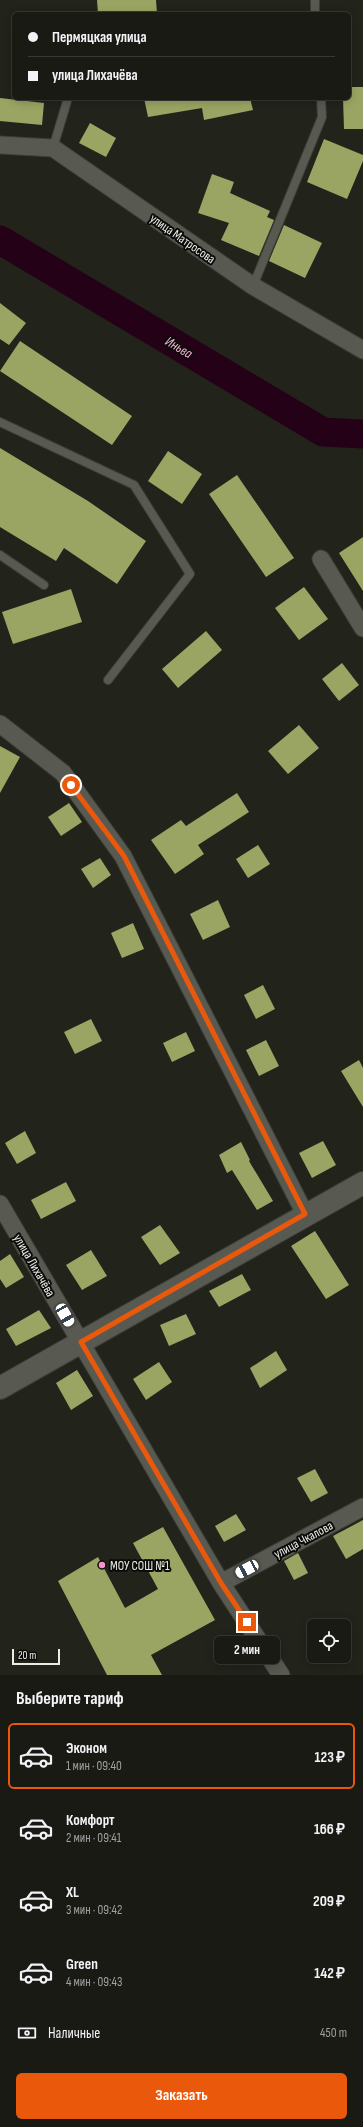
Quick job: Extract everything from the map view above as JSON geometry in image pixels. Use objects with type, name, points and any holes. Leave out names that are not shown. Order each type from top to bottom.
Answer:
[{"type":"street","points":[[0,145],[53,148]]},
{"type":"street","name":"улица Матросова","points":[[53,148],[253,286],[363,350]]},
{"type":"street","points":[[321,560],[363,628]]},
{"type":"street","points":[[0,724],[63,773],[124,856],[305,1214]]},
{"type":"street","points":[[0,1388],[305,1214],[362,1186]]},
{"type":"street","name":"улица Лихачёва","points":[[0,1204],[221,1583],[281,1675]]},
{"type":"street","name":"улица Чкалова","points":[[221,1583],[363,1507]]},
{"type":"lane","points":[[314,0],[315,12]]},
{"type":"lane","points":[[53,148],[67,100]]},
{"type":"lane","points":[[253,286],[322,117],[321,100]]},
{"type":"lane","points":[[0,422],[134,485],[190,574],[108,680]]},
{"type":"lane","points":[[0,555],[44,585]]},
{"type":"building","points":[[97,0],[156,0],[157,12],[98,12]]},
{"type":"building","points":[[351,87],[363,87],[363,129],[344,129],[343,100],[351,100]]},
{"type":"building","points":[[0,98],[44,103],[42,125],[0,121]]},
{"type":"building","points":[[144,100],[250,100],[253,110],[204,120],[202,108],[148,117]]},
{"type":"building","points":[[90,123],[116,138],[106,157],[79,143]]},
{"type":"building","points":[[324,139],[363,155],[363,161],[347,199],[307,182]]},
{"type":"building","points":[[212,174],[234,182],[230,193],[270,211],[267,217],[274,220],[259,256],[221,240],[229,223],[198,213]]},
{"type":"building","points":[[284,225],[322,243],[305,278],[269,261]]},
{"type":"building","points":[[0,303],[26,323],[9,345],[0,339]]},
{"type":"building","points":[[20,341],[132,416],[112,445],[0,371]]},
{"type":"building","points":[[0,448],[88,501],[146,541],[117,584],[64,548],[56,561],[0,527]]},
{"type":"building","points":[[168,451],[202,474],[182,504],[148,481]]},
{"type":"building","points":[[237,475],[294,558],[266,577],[209,494]]},
{"type":"building","points":[[363,537],[363,591],[339,553]]},
{"type":"building","points":[[304,587],[328,619],[299,640],[275,608]]},
{"type":"building","points":[[71,589],[82,622],[13,644],[2,612]]},
{"type":"building","points":[[206,631],[222,650],[178,688],[162,669]]},
{"type":"building","points":[[342,663],[359,685],[339,701],[322,679]]},
{"type":"building","points":[[299,725],[319,748],[288,774],[268,751]]},
{"type":"building","points":[[0,746],[20,757],[0,793]]},
{"type":"building","points":[[237,793],[249,812],[198,845],[204,854],[175,874],[151,840],[181,820],[186,826]]},
{"type":"building","points":[[69,803],[82,822],[61,836],[48,817]]},
{"type":"building","points":[[258,845],[270,864],[248,878],[236,859]]},
{"type":"building","points":[[100,858],[111,875],[93,888],[81,869]]},
{"type":"building","points":[[218,900],[230,927],[203,940],[190,914]]},
{"type":"building","points":[[133,923],[144,949],[122,958],[111,933]]},
{"type":"building","points":[[263,985],[275,1009],[256,1019],[244,995]]},
{"type":"building","points":[[91,1019],[102,1041],[75,1054],[64,1032]]},
{"type":"building","points":[[186,1032],[195,1051],[172,1062],[163,1043]]},
{"type":"building","points":[[266,1040],[279,1066],[259,1076],[246,1050]]},
{"type":"building","points":[[359,1060],[363,1068],[363,1107],[341,1071]]},
{"type":"building","points":[[25,1131],[36,1153],[17,1164],[5,1143]]},
{"type":"building","points":[[323,1141],[336,1165],[312,1178],[299,1153]]},
{"type":"building","points":[[241,1142],[250,1160],[249,1161],[273,1201],[257,1210],[232,1170],[227,1173],[219,1155]]},
{"type":"building","points":[[66,1182],[76,1201],[41,1219],[31,1200]]},
{"type":"building","points":[[160,1225],[180,1253],[160,1265],[141,1237]]},
{"type":"building","points":[[315,1231],[349,1285],[326,1299],[291,1246]]},
{"type":"building","points":[[91,1250],[107,1276],[82,1290],[66,1265]]},
{"type":"building","points":[[10,1254],[24,1277],[6,1288],[0,1279],[0,1261]]},
{"type":"building","points":[[242,1274],[251,1290],[219,1307],[209,1291]]},
{"type":"building","points":[[39,1310],[51,1328],[16,1346],[6,1329]]},
{"type":"building","points":[[186,1314],[196,1334],[169,1346],[160,1325]]},
{"type":"building","points":[[276,1351],[287,1370],[260,1388],[250,1368]]},
{"type":"building","points":[[159,1362],[172,1382],[146,1400],[133,1379]]},
{"type":"building","points":[[77,1370],[93,1396],[71,1410],[56,1383]]},
{"type":"building","points":[[315,1469],[328,1493],[311,1502],[297,1478]]},
{"type":"building","points":[[236,1514],[246,1530],[224,1542],[215,1526]]},
{"type":"building","points":[[363,1520],[363,1549],[346,1559],[333,1536]]},
{"type":"building","points":[[163,1527],[215,1620],[151,1655],[162,1675],[107,1675],[58,1581],[98,1557],[125,1608],[158,1589],[133,1543]]},
{"type":"building","points":[[298,1553],[308,1573],[294,1580],[284,1561]]},
{"type":"waterway","name":"Иньва","points":[[0,240],[323,432],[363,434]]},
{"type":"place","name":"МОУ СОШ №1","points":[[102,1565]]},
{"type":"route","points":[[71,785],[124,856],[305,1214],[81,1342],[221,1583],[247,1622]]}]
